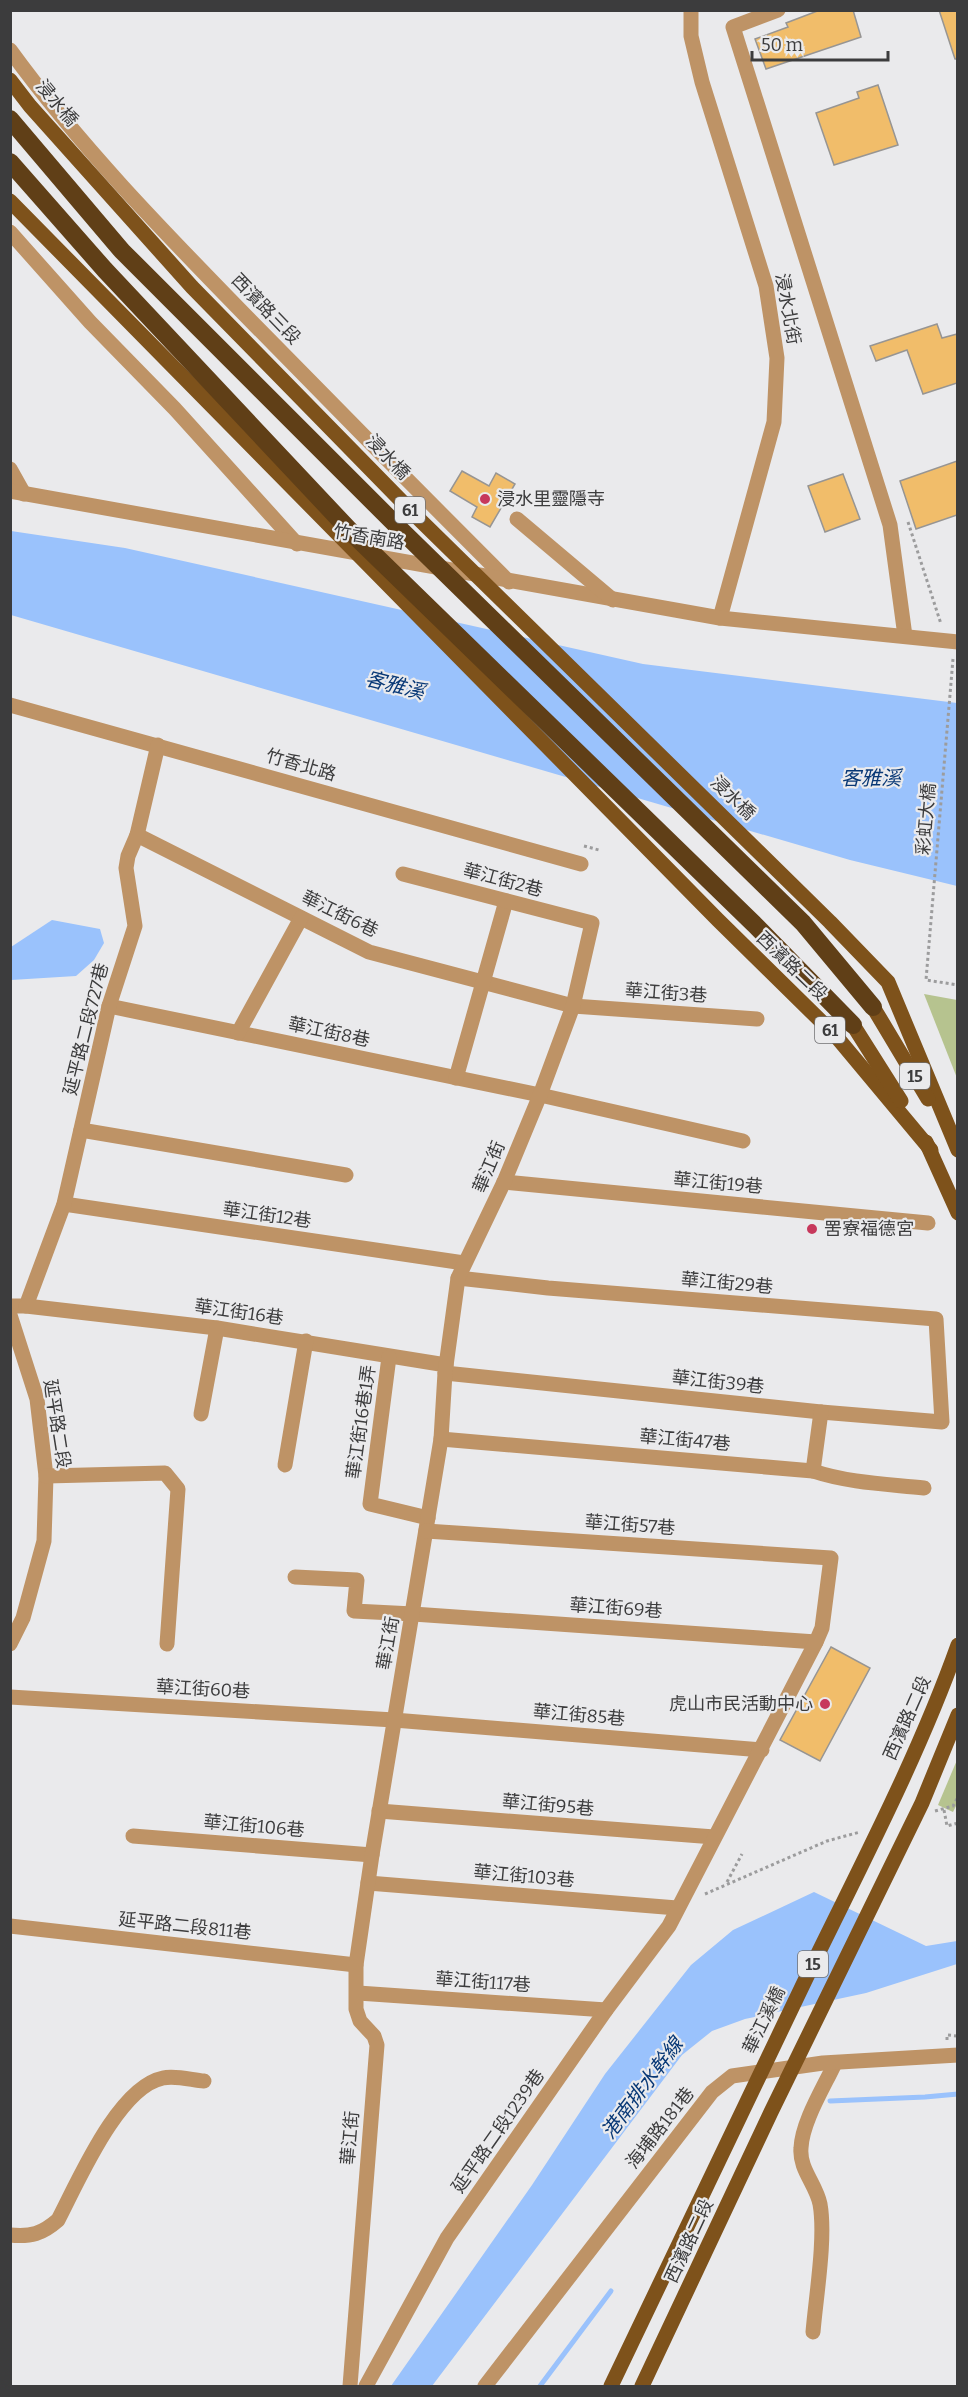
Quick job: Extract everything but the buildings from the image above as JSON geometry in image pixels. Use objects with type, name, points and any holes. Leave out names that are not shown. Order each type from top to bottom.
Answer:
[{"type":"highway","name":"61","points":[[10,119],[122,251],[400,529],[803,923],[873,1007]]},
{"type":"highway","name":"61","points":[[10,162],[105,270],[354,535],[754,924],[853,1025]]},
{"type":"main road","name":"浸水橋","points":[[10,80],[30,106],[146,237],[217,312],[421,521],[830,922],[888,982],[957,1148]]},
{"type":"main road","name":"西濱路二段","points":[[10,201],[718,920],[835,1035],[931,1150]]},
{"type":"main road","name":"15","points":[[873,1007],[957,1148]]},
{"type":"main road","name":"西濱路二段","points":[[853,1025],[931,1150],[957,1213]]},
{"type":"main road","name":"西濱路二段","points":[[889,1807],[946,1678],[957,1645]]},
{"type":"main road","name":"15","points":[[927,1808],[957,1715]]},
{"type":"main road","name":"華江溪橋","points":[[737,2121],[889,1807]]},
{"type":"main road","name":"西濱路二段","points":[[642,2386],[771,2112],[927,1808]]},
{"type":"main road","name":"西濱路二段","points":[[611,2386],[737,2121]]},
{"type":"street","name":"浸水北街","points":[[691,10],[692,36],[702,82],[766,286],[777,358],[774,422],[720,618]]},
{"type":"street","points":[[778,10],[732,27],[890,525],[905,636]]},
{"type":"street","name":"西濱路三段","points":[[10,50],[46,99],[161,229],[509,582]]},
{"type":"street","points":[[10,232],[90,322],[176,409],[297,544]]},
{"type":"street","points":[[10,469],[17,493]]},
{"type":"street","name":"竹香南路","points":[[17,493],[720,618],[957,642]]},
{"type":"street","points":[[517,519],[613,600]]},
{"type":"street","name":"竹香北路","points":[[10,705],[581,864]]},
{"type":"street","name":"延平路二段727巷","points":[[18,1306],[64,1204],[109,1006],[135,926],[126,868],[128,856],[137,835],[158,745]]},
{"type":"street","name":"華江街6巷","points":[[137,835],[369,952],[573,1006]]},
{"type":"street","name":"華江街2巷","points":[[404,874],[592,923]]},
{"type":"street","points":[[456,1078],[506,901]]},
{"type":"street","points":[[238,1033],[301,918]]},
{"type":"street","name":"華江街","points":[[350,2386],[377,2045],[374,2036],[360,2021],[356,2009],[358,1994],[356,1965],[379,1810],[441,1439],[445,1369],[458,1278],[504,1182],[540,1095],[573,1006],[592,923]]},
{"type":"street","name":"華江街8巷","points":[[109,1006],[540,1095],[743,1141]]},
{"type":"street","name":"華江街3巷","points":[[573,1006],[757,1019]]},
{"type":"street","points":[[81,1130],[346,1176]]},
{"type":"street","name":"華江街19巷","points":[[504,1182],[928,1223]]},
{"type":"street","name":"華江街12巷","points":[[64,1204],[464,1263]]},
{"type":"street","name":"華江街29巷","points":[[458,1278],[548,1288],[936,1319],[939,1376]]},
{"type":"street","name":"華江街16巷","points":[[18,1306],[217,1328],[306,1341],[445,1369]]},
{"type":"street","name":"延平路二段","points":[[10,1316],[37,1399],[46,1476],[44,1541],[23,1618],[10,1644]]},
{"type":"street","points":[[201,1414],[217,1328]]},
{"type":"street","points":[[285,1465],[306,1341]]},
{"type":"street","name":"華江街16巷1弄","points":[[389,1357],[370,1504],[427,1524]]},
{"type":"street","name":"華江街39巷","points":[[445,1369],[821,1412],[942,1422],[939,1376]]},
{"type":"street","points":[[813,1471],[821,1412]]},
{"type":"street","name":"華江街47巷","points":[[441,1439],[813,1471],[857,1481],[924,1488]]},
{"type":"street","points":[[46,1476],[165,1473],[178,1489],[167,1644]]},
{"type":"street","name":"華江街57巷","points":[[427,1524],[831,1558]]},
{"type":"street","name":"延平路二段1239巷","points":[[366,2386],[447,2238],[606,2010],[669,1926],[816,1642],[822,1628],[831,1558]]},
{"type":"street","name":"華江街69巷","points":[[295,1577],[357,1580],[354,1611],[816,1642]]},
{"type":"street","name":"華江街60巷","points":[[10,1697],[394,1720]]},
{"type":"street","name":"華江街85巷","points":[[394,1720],[762,1750]]},
{"type":"street","name":"華江街95巷","points":[[379,1810],[714,1838]]},
{"type":"street","name":"華江街106巷","points":[[133,1836],[372,1855]]},
{"type":"street","name":"華江街103巷","points":[[368,1883],[677,1908]]},
{"type":"street","name":"延平路二段811巷","points":[[10,1926],[356,1965]]},
{"type":"street","name":"華江街117巷","points":[[358,1994],[606,2010]]},
{"type":"street","name":"海埔路181巷","points":[[485,2386],[712,2092],[732,2076],[835,2063],[957,2055]]},
{"type":"street","points":[[813,2332],[822,2224],[820,2202],[804,2167],[801,2149],[804,2130],[835,2063]]},
{"type":"street","points":[[10,2235],[30,2236],[46,2231],[58,2220],[115,2115],[147,2083],[164,2077],[204,2081]]},
{"type":"path","name":"彩虹大橋","points":[[954,660],[926,980],[957,985]]},
{"type":"path","points":[[927,1808],[943,1809],[953,1806],[957,1797]]},
{"type":"path","points":[[943,1809],[947,1826],[957,1823]]},
{"type":"path","points":[[677,1908],[726,1884],[827,1841],[869,1829]]},
{"type":"path","points":[[726,1884],[742,1854]]},
{"type":"green space","points":[[924,994],[957,1000],[957,1078]]},
{"type":"green space","points":[[957,1760],[957,1804],[953,1812],[938,1805]]},
{"type":"water","name":"客雅溪","points":[[11,531],[125,548],[643,664],[957,703],[957,886],[850,860],[11,615]]},
{"type":"water","points":[[52,920],[100,929],[104,943],[94,960],[76,976],[11,980],[11,947]]},
{"type":"water","name":"港南排水幹線","points":[[814,1892],[926,1946],[957,1941],[957,1964],[866,1993],[745,2019],[712,2031],[682,2055],[432,2386],[391,2386],[532,2185],[605,2074],[691,1965],[733,1930]]},
{"type":"waterway","points":[[830,2101],[958,2094]]},
{"type":"waterway","points":[[540,2386],[611,2291]]},
{"type":"place","name":"浸水里靈隱寺","points":[[485,499]]},
{"type":"place","name":"罟寮福德宮","points":[[812,1229]]},
{"type":"place","name":"虎山市民活動中心","points":[[825,1704]]}]
